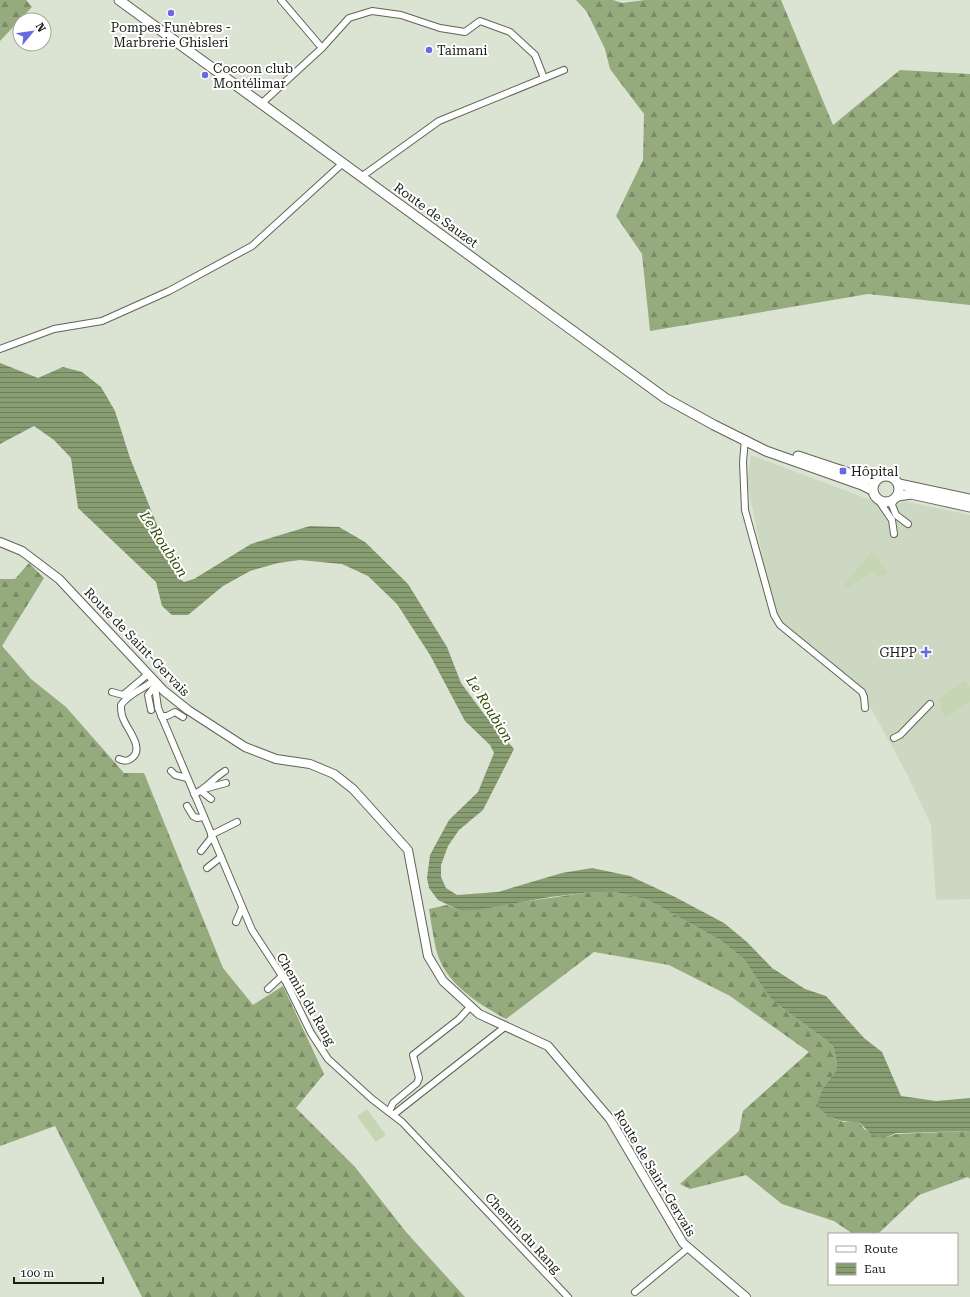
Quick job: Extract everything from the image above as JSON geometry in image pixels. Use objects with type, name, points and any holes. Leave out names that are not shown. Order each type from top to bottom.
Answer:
[{"type":"main road","name":"Route de Sauzet","points":[[119,0],[644,384],[688,412],[745,439],[766,451],[858,483],[875,494]]},
{"type":"main road","name":"Route de Sauzet","points":[[745,439],[864,478],[876,480]]},
{"type":"main road","points":[[970,499],[899,484],[896,480],[886,476],[876,480],[875,494],[888,500],[911,494],[970,507]]},
{"type":"main road","points":[[896,498],[900,488],[899,484]]},
{"type":"street","points":[[281,0],[322,48]]},
{"type":"street","points":[[261,104],[322,48],[349,18],[372,11],[401,15],[440,28],[464,32],[480,21],[510,32],[536,55],[544,78]]},
{"type":"street","points":[[361,177],[438,121],[564,70]]},
{"type":"street","points":[[0,349],[54,329],[102,320],[169,291],[245,250],[252,246],[343,163]]},
{"type":"street","points":[[745,439],[743,462],[745,510],[774,615],[780,625],[862,692],[865,708]]},
{"type":"street","points":[[875,494],[892,520],[894,534]]},
{"type":"street","points":[[896,498],[892,505],[896,515],[908,524]]},
{"type":"street","name":"Route de Saint-Gervais","points":[[0,542],[22,551],[58,579],[153,681],[188,710],[245,748],[276,759],[310,764],[334,774],[353,789],[408,850],[428,956],[442,981],[479,1014],[548,1046],[610,1119],[683,1243],[746,1297]]},
{"type":"street","points":[[112,692],[123,695],[153,681]]},
{"type":"street","points":[[151,710],[148,695],[153,681]]},
{"type":"street","points":[[119,760],[124,761],[130,759],[135,755],[136,749],[136,743],[123,718],[121,705],[126,698],[146,687],[153,681]]},
{"type":"street","name":"Chemin du Rang","points":[[153,681],[161,716],[252,930],[282,976],[311,1033],[328,1059],[372,1099],[402,1122],[568,1297]]},
{"type":"street","points":[[894,738],[900,735],[930,704]]},
{"type":"street","points":[[161,716],[167,716],[175,712],[183,717]]},
{"type":"street","points":[[202,790],[217,775],[225,770]]},
{"type":"street","points":[[171,771],[175,775],[187,778]]},
{"type":"street","points":[[194,794],[226,783]]},
{"type":"street","points":[[202,790],[211,799]]},
{"type":"street","points":[[187,806],[193,816],[197,818],[204,817]]},
{"type":"street","points":[[201,851],[212,836],[237,822]]},
{"type":"street","points":[[207,868],[221,857]]},
{"type":"street","points":[[236,922],[242,908]]},
{"type":"street","points":[[267,966],[272,961]]},
{"type":"street","points":[[268,989],[282,976]]},
{"type":"street","points":[[391,1113],[393,1103],[416,1083],[419,1078],[413,1055],[459,1019],[471,1006]]},
{"type":"street","points":[[391,1113],[506,1026]]},
{"type":"street","points":[[635,1292],[688,1248]]},
{"type":"shaded area","points":[[751,455],[884,505],[895,507],[903,501],[970,515],[970,899],[936,900],[931,825],[906,772],[863,694],[776,621],[747,482]]},
{"type":"shaded area","points":[[872,552],[888,573],[880,578],[874,571],[846,590],[844,587],[846,582]]},
{"type":"shaded area","points":[[965,681],[970,687],[970,701],[946,718],[940,710],[943,707],[937,699]]},
{"type":"shaded area","points":[[367,1109],[386,1135],[376,1142],[357,1116]]},
{"type":"green space","points":[[0,0],[26,0],[32,7],[27,12],[12,12],[12,28],[0,41]]},
{"type":"green space","points":[[576,0],[613,0],[622,3],[645,0],[781,0],[833,125],[900,70],[970,74],[970,305],[868,294],[650,331],[642,254],[616,216],[643,160],[644,114],[610,69],[605,49],[587,12]]},
{"type":"green space","points":[[29,563],[44,578],[2,646],[31,679],[66,707],[124,773],[144,773],[223,968],[253,1005],[283,986],[324,1074],[296,1108],[355,1167],[406,1232],[465,1297],[142,1297],[55,1126],[0,1146],[0,579],[15,579]]},
{"type":"green space","points":[[590,892],[615,892],[648,900],[720,940],[744,959],[781,1007],[826,1040],[834,1048],[837,1065],[835,1072],[823,1088],[832,1118],[844,1122],[859,1122],[864,1129],[884,1138],[896,1134],[970,1131],[970,1179],[968,1177],[919,1195],[879,1233],[852,1233],[834,1221],[782,1204],[746,1175],[690,1189],[680,1184],[739,1131],[743,1111],[809,1052],[730,996],[669,965],[594,952],[506,1019],[473,999],[463,991],[446,972],[440,961],[436,949],[429,909],[447,905],[461,911]]},
{"type":"water","name":"Le Roubion","points":[[0,363],[38,378],[63,367],[82,372],[101,387],[115,411],[130,458],[178,577],[184,582],[194,579],[251,544],[310,526],[339,527],[365,542],[408,584],[447,647],[461,683],[484,714],[514,749],[483,810],[459,830],[448,846],[441,865],[441,877],[446,888],[457,895],[498,892],[562,873],[592,868],[630,876],[675,897],[724,923],[747,942],[772,968],[805,989],[826,996],[864,1038],[882,1052],[901,1096],[936,1101],[970,1098],[970,1131],[896,1133],[884,1138],[872,1135],[859,1122],[841,1121],[822,1111],[818,1106],[819,1098],[823,1088],[835,1072],[837,1065],[834,1048],[826,1040],[781,1007],[770,997],[744,959],[720,940],[648,900],[615,892],[590,892],[550,897],[477,910],[461,911],[438,900],[429,888],[427,878],[430,855],[449,820],[478,792],[494,753],[490,745],[465,721],[430,655],[397,604],[368,576],[342,564],[300,560],[278,563],[250,571],[223,586],[188,615],[172,615],[162,606],[156,582],[78,508],[71,458],[54,440],[34,426],[0,444]]},
{"type":"place","name":"Pompes Funèbres - Marbrerie Ghisleri","points":[[171,13]]},
{"type":"place","name":"Taimani","points":[[429,50]]},
{"type":"place","name":"Cocoon club Montélimar","points":[[205,75]]},
{"type":"place","name":"Hôpital","points":[[843,471]]},
{"type":"place","name":"GHPP","points":[[926,652]]}]
